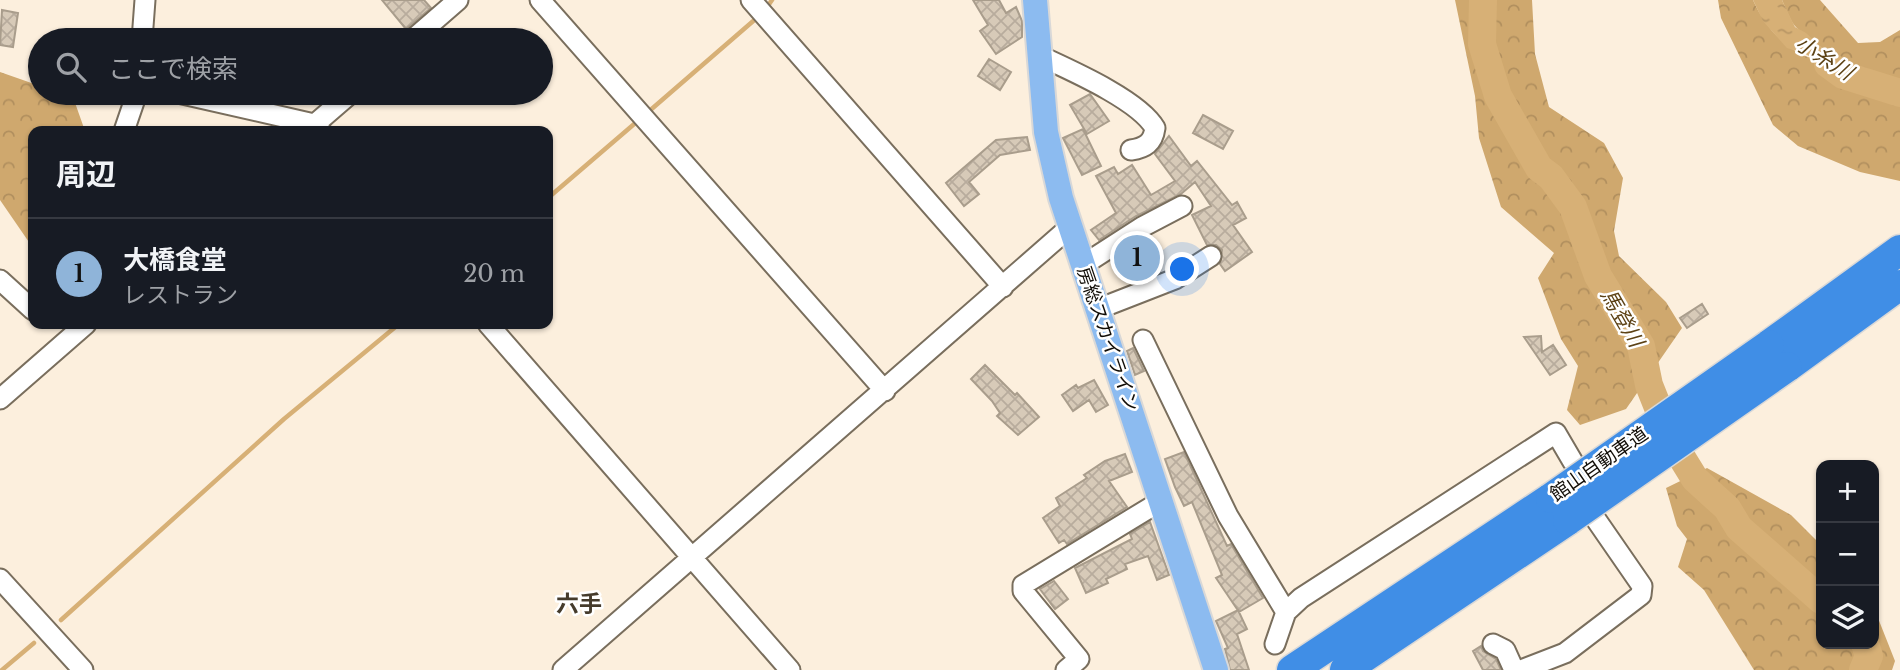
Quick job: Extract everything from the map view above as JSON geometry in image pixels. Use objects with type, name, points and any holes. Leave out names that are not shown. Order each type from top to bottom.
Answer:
[{"type":"highway","name":"館山自動車道","points":[[1345,670],[1572,512],[1778,356],[1900,250]]},
{"type":"highway","name":"館山自動車道","points":[[1778,356],[1900,285]]},
{"type":"highway","name":"館山自動車道","points":[[1292,670],[1572,512]]},
{"type":"main road","name":"房総スカイライン","points":[[1035,0],[1046,132],[1070,227],[1216,670]]},
{"type":"street","points":[[143,28],[145,0]]},
{"type":"street","points":[[426,28],[458,0]]},
{"type":"street","points":[[540,0],[885,391]]},
{"type":"street","points":[[758,8],[1003,287]]},
{"type":"street","points":[[1040,56],[1119,97],[1152,122],[1155,128],[1152,140],[1141,148],[1131,150]]},
{"type":"street","points":[[126,126],[133,105]]},
{"type":"street","points":[[223,105],[303,126]]},
{"type":"street","points":[[317,126],[339,105]]},
{"type":"street","points":[[1083,265],[1142,227],[1182,206]]},
{"type":"street","points":[[563,670],[1070,227]]},
{"type":"street","points":[[1098,309],[1175,279],[1211,256]]},
{"type":"street","points":[[0,280],[28,305]]},
{"type":"street","points":[[0,399],[69,329]]},
{"type":"street","points":[[492,329],[790,670]]},
{"type":"street","points":[[1143,340],[1228,516],[1286,612]]},
{"type":"street","points":[[1275,644],[1286,612],[1301,598],[1556,433],[1573,462]]},
{"type":"street","points":[[1066,670],[1079,659],[1023,591],[1023,584],[1161,501]]},
{"type":"street","points":[[1521,670],[1565,653],[1641,595],[1643,586],[1572,512]]},
{"type":"street","points":[[0,579],[83,670]]},
{"type":"street","points":[[1493,644],[1506,650],[1514,670]]},
{"type":"green space","points":[[1455,0],[1532,0],[1535,54],[1549,107],[1604,143],[1623,178],[1614,231],[1619,256],[1666,302],[1682,328],[1626,409],[1580,425],[1567,410],[1578,366],[1561,339],[1538,278],[1554,253],[1501,207],[1479,138],[1475,96]]},
{"type":"green space","points":[[1718,0],[1753,0],[1769,26],[1789,47],[1801,54],[1829,62],[1845,62],[1798,29],[1782,0],[1820,0],[1858,43],[1880,42],[1900,30],[1900,181],[1860,172],[1798,146],[1773,125],[1721,18]]},
{"type":"green space","points":[[0,72],[28,82],[28,105],[76,105],[83,126],[28,126],[28,241],[0,200]]},
{"type":"green space","points":[[1707,468],[1791,515],[1816,540],[1816,649],[1879,649],[1879,621],[1895,661],[1892,670],[1754,670],[1704,590],[1678,567],[1687,539],[1677,526],[1666,488]]},
{"type":"water","points":[[1753,0],[1782,0],[1795,27],[1806,33],[1833,58],[1845,62],[1862,75],[1863,81],[1846,80],[1804,53],[1787,48],[1763,21]]},
{"type":"building","points":[[382,0],[424,0],[431,8],[405,28]]},
{"type":"building","points":[[973,0],[999,0],[1006,13],[1016,7],[1022,21],[1022,37],[996,54],[980,31],[988,25]]},
{"type":"building","points":[[2,10],[18,13],[13,47],[0,45]]},
{"type":"building","points":[[989,59],[1011,72],[1000,90],[978,76]]},
{"type":"building","points":[[1090,94],[1109,121],[1087,134],[1070,105]]},
{"type":"building","points":[[1203,115],[1233,131],[1223,149],[1193,133]]},
{"type":"building","points":[[1083,129],[1101,166],[1082,175],[1063,138]]},
{"type":"building","points":[[1169,136],[1191,166],[1197,161],[1232,205],[1237,202],[1246,218],[1233,225],[1252,252],[1225,271],[1220,264],[1222,250],[1216,245],[1207,245],[1192,215],[1211,206],[1195,182],[1181,194],[1136,216],[1099,240],[1091,230],[1116,213],[1096,176],[1114,167],[1118,174],[1132,165],[1151,195],[1175,181],[1155,154]]},
{"type":"building","points":[[1027,137],[1030,150],[1000,155],[969,182],[979,194],[964,206],[946,183],[996,140]]},
{"type":"building","points":[[1141,242],[1152,262],[1146,265],[1149,271],[1139,277],[1137,273],[1133,275],[1122,255]]},
{"type":"building","points":[[1702,304],[1708,314],[1687,328],[1680,318]]},
{"type":"building","points":[[1541,336],[1542,352],[1553,345],[1566,365],[1550,375],[1524,337]]},
{"type":"building","points":[[1133,348],[1144,371],[1135,375],[1127,351]]},
{"type":"building","points":[[985,365],[1039,417],[1018,435],[997,416],[1000,413],[992,401],[971,379]]},
{"type":"building","points":[[1094,380],[1108,405],[1096,412],[1089,400],[1073,411],[1062,395],[1076,385],[1078,388]]},
{"type":"building","points":[[1184,452],[1227,546],[1231,544],[1263,598],[1239,612],[1216,578],[1222,575],[1192,502],[1184,506],[1165,459]]},
{"type":"building","points":[[1125,454],[1132,472],[1109,481],[1127,507],[1067,544],[1064,540],[1059,543],[1043,518],[1060,506],[1056,498],[1087,478],[1084,475],[1105,461]]},
{"type":"building","points":[[1150,522],[1169,575],[1157,580],[1148,556],[1125,564],[1127,569],[1106,579],[1108,583],[1086,593],[1075,568],[1132,539],[1130,534]]},
{"type":"building","points":[[1054,581],[1068,599],[1055,609],[1040,589]]},
{"type":"building","points":[[1238,610],[1247,629],[1237,634],[1249,670],[1230,670],[1225,649],[1228,648],[1216,621]]},
{"type":"building","points":[[1481,646],[1483,651],[1496,659],[1501,670],[1483,670],[1473,651]]},
{"type":"waterway","points":[[765,10],[772,0]]},
{"type":"waterway","name":"馬登川","points":[[1483,0],[1482,44],[1498,96],[1539,168],[1551,177],[1573,207],[1598,276],[1641,346],[1649,385],[1671,440],[1695,479],[1727,508],[1739,528],[1816,596]]},
{"type":"waterway","points":[[647,113],[759,16]]},
{"type":"waterway","name":"小糸川","points":[[1828,64],[1843,75],[1900,93]]},
{"type":"waterway","points":[[553,194],[640,119]]},
{"type":"waterway","points":[[61,620],[284,419],[393,329]]},
{"type":"waterway","points":[[2,670],[34,643]]},
{"type":"waterway","name":"馬登川","points":[[1863,670],[1869,656],[1867,649]]},
{"type":"place","name":"大橋食堂","points":[[1137,258]]},
{"type":"district","name":"六手","points":[[579,604]]}]
